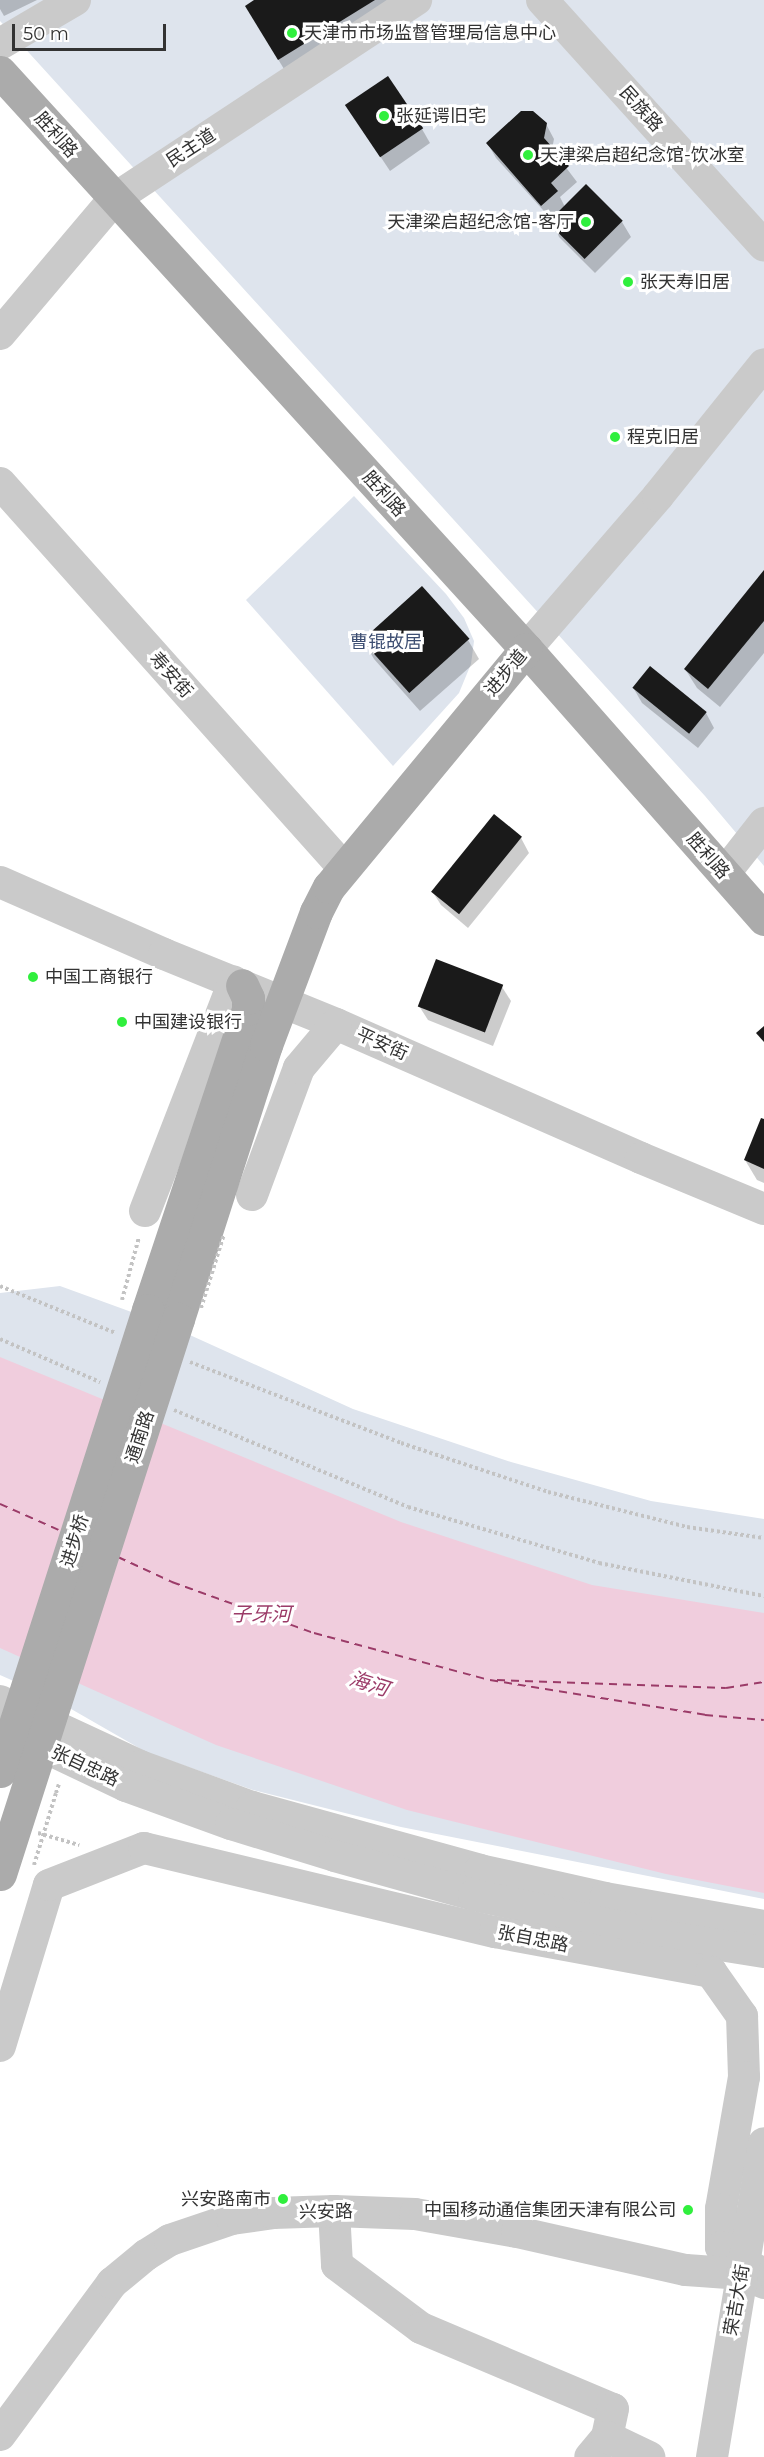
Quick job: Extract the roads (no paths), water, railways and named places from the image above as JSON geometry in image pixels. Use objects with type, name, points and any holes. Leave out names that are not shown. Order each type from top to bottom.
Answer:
[{"type":"main road","name":"胜利路","points":[[0,72],[526,649],[764,919]]},
{"type":"main road","name":"进步道","points":[[282,1001],[316,912],[343,867],[526,649]]},
{"type":"main road","name":"通南路","points":[[0,1874],[163,1314],[248,1009],[248,998],[238,983]]},
{"type":"main road","name":"通南路","points":[[163,1314],[282,1001]]},
{"type":"main road","name":"进步桥","points":[[0,1771],[163,1314]]},
{"type":"street","points":[[0,44],[75,0]]},
{"type":"street","name":"民主道","points":[[0,334],[114,199],[416,0]]},
{"type":"street","name":"民族路","points":[[542,0],[764,246]]},
{"type":"street","name":"进步道","points":[[526,649],[658,496],[764,364]]},
{"type":"street","name":"寿安街","points":[[0,483],[343,867]]},
{"type":"street","points":[[724,873],[764,823]]},
{"type":"street","name":"平安街","points":[[0,882],[764,1209]]},
{"type":"street","points":[[145,1211],[238,983]]},
{"type":"street","points":[[252,1195],[299,1068],[336,1024]]},
{"type":"street","name":"张自忠路","points":[[0,1701],[140,1766],[252,1807],[480,1870],[605,1898],[764,1926]]},
{"type":"street","name":"张自忠路","points":[[0,1726],[126,1786],[231,1824],[335,1856],[474,1895],[657,1935],[764,1952]]},
{"type":"street","name":"张自忠路","points":[[0,2046],[49,1885],[144,1848],[495,1932],[711,1972],[742,2016],[744,2077],[721,2209],[721,2247],[758,2278]]},
{"type":"street","name":"荣吉大街","points":[[724,2457],[758,2278],[764,2143]]},
{"type":"street","points":[[334,2211],[337,2265],[421,2328],[613,2409],[599,2447],[649,2457]]},
{"type":"street","name":"兴安路","points":[[0,2435],[105,2292],[146,2255],[170,2240],[218,2222],[273,2213],[390,2212],[445,2218],[686,2270],[758,2278]]},
{"type":"street","name":"荣吉大街","points":[[712,2457],[758,2278]]},
{"type":"water","name":"子牙河","points":[[0,1357],[401,1522],[592,1585],[764,1613],[764,1893],[666,1874],[407,1810],[216,1745],[0,1648]]},
{"type":"place","name":"天津市市场监督管理局信息中心","points":[[292,33]]},
{"type":"place","name":"张延谔旧宅","points":[[384,116]]},
{"type":"place","name":"天津梁启超纪念馆-饮冰室","points":[[528,155]]},
{"type":"place","name":"天津梁启超纪念馆-客厅","points":[[586,222]]},
{"type":"place","name":"张天寿旧居","points":[[628,282]]},
{"type":"place","name":"程克旧居","points":[[615,437]]},
{"type":"place","name":"中国工商银行","points":[[33,977]]},
{"type":"place","name":"中国建设银行","points":[[122,1022]]},
{"type":"place","name":"兴安路南市","points":[[283,2199]]},
{"type":"place","name":"中国移动通信集团天津有限公司","points":[[688,2210]]},
{"type":"park label","name":"曹锟故居","points":[[386,642]]},
{"type":"water label","name":"海河","points":[[369,1684]]}]
